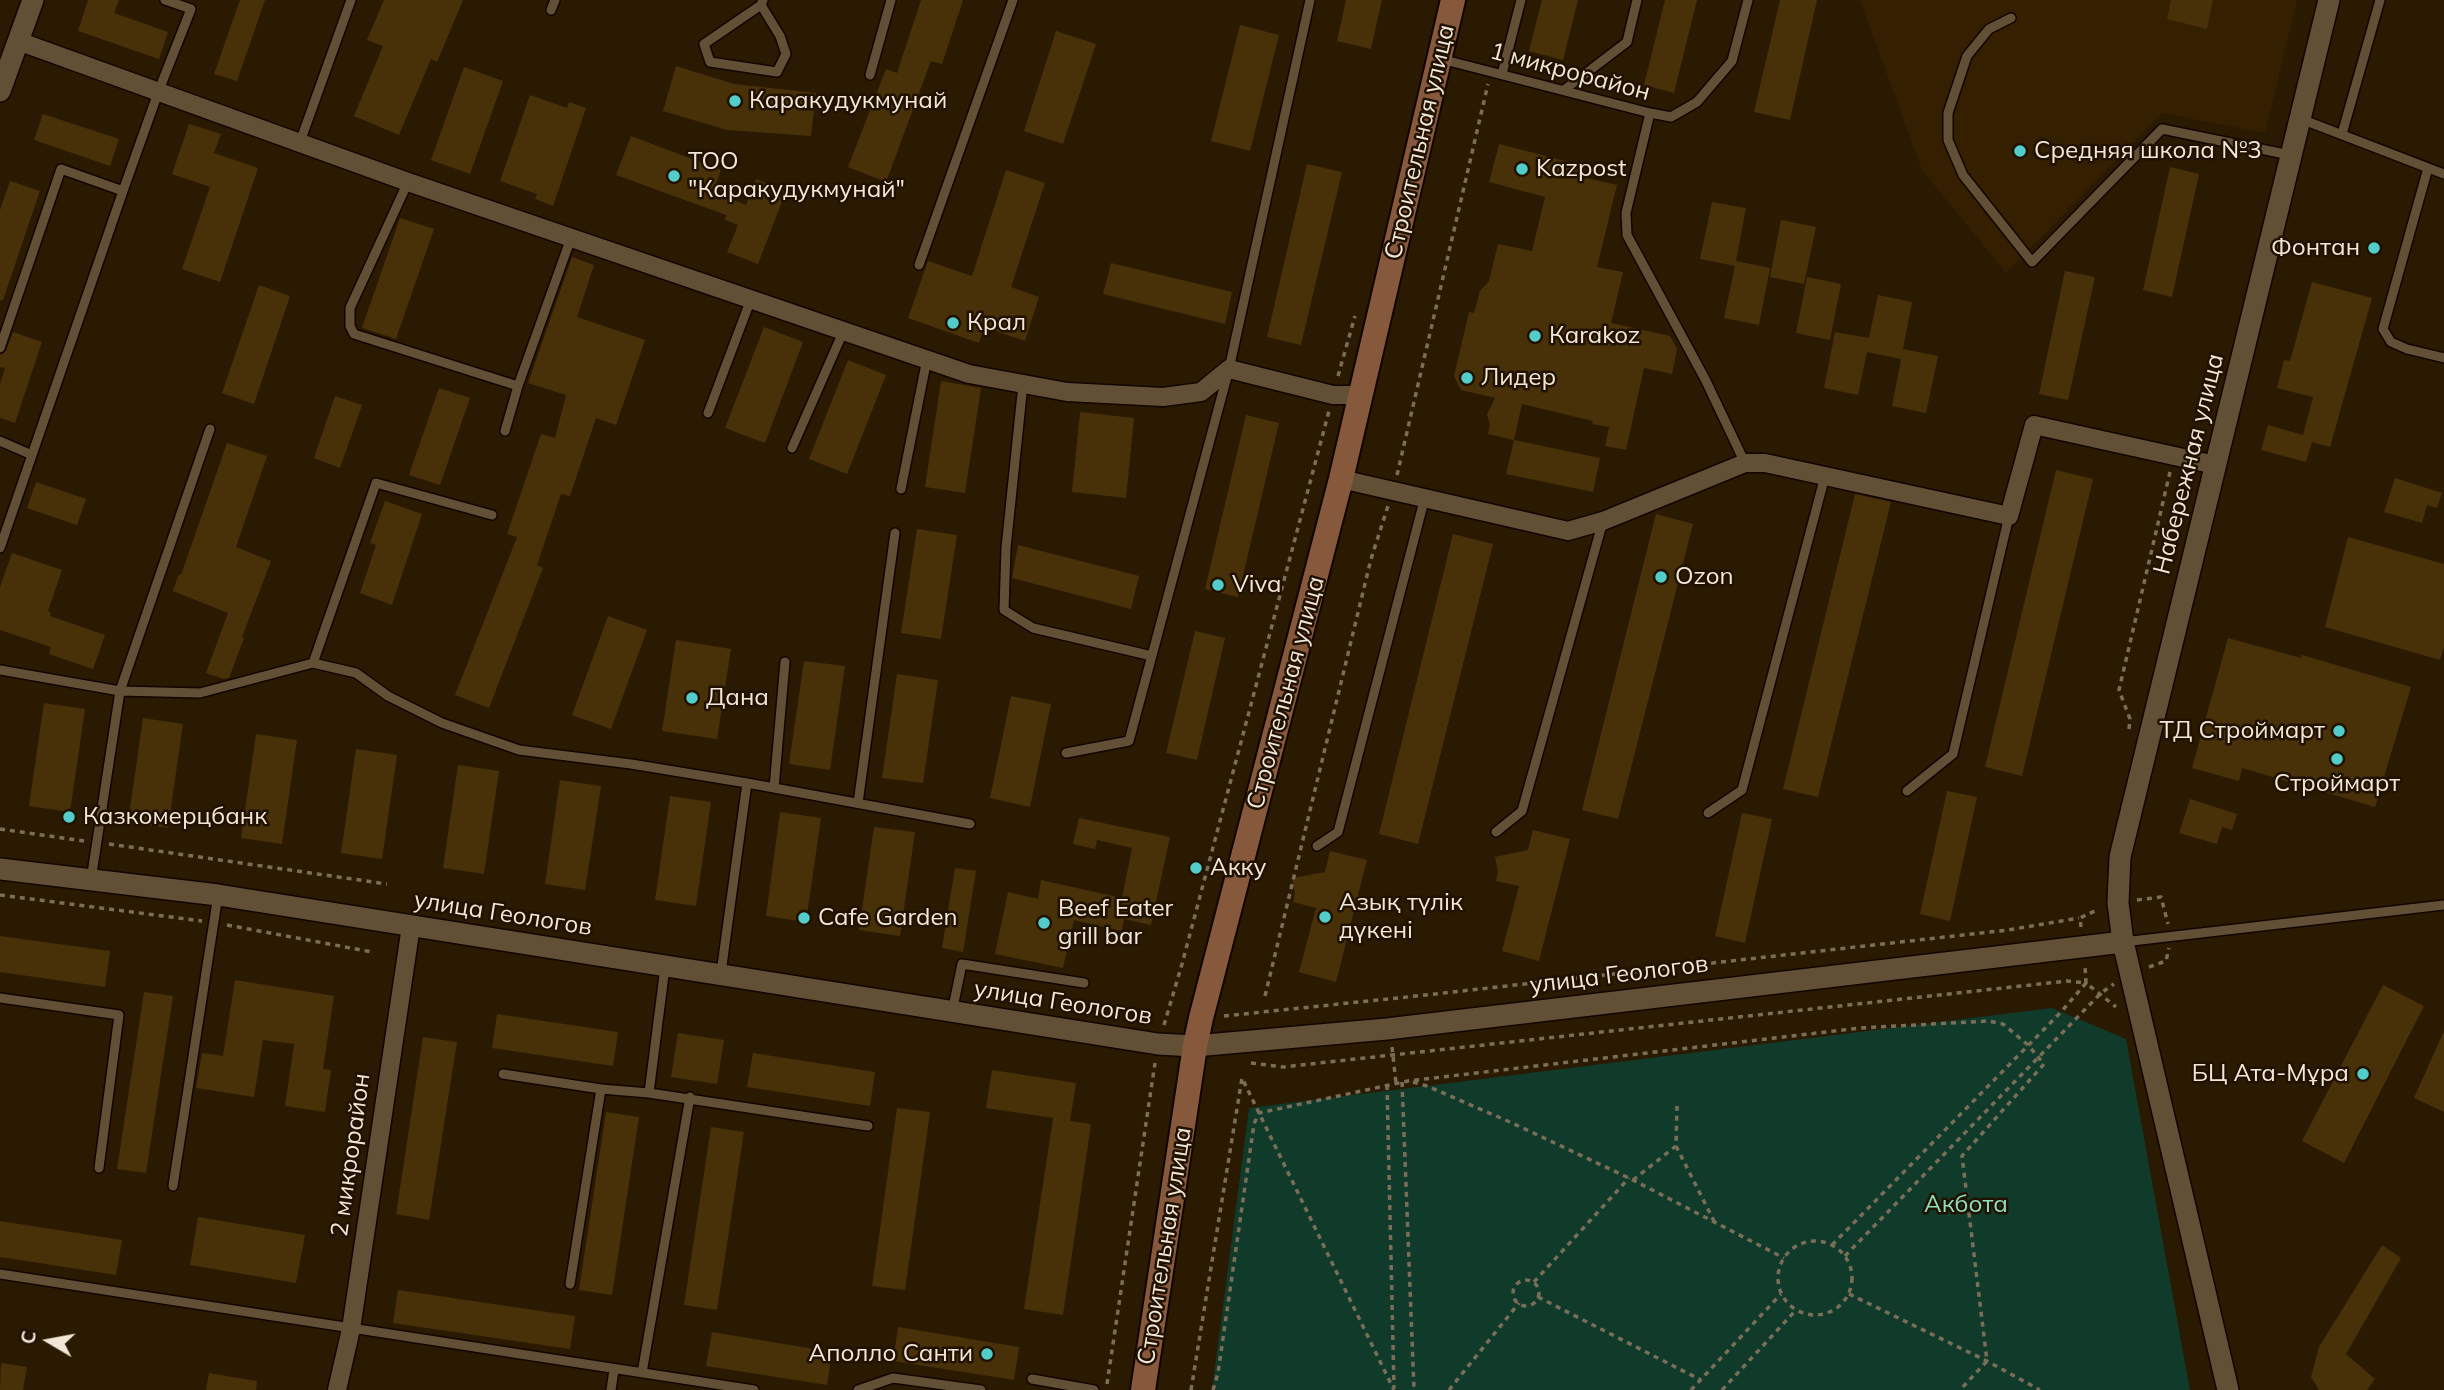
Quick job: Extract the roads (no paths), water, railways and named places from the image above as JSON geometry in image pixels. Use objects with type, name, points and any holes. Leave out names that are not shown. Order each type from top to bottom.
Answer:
[{"type":"main road","name":"Строительная улица","points":[[1143,1390],[1201,1018],[1341,479],[1453,0]]},
{"type":"street","points":[[0,91],[33,0]]},
{"type":"street","name":"Набережная улица","points":[[2228,1390],[2123,942],[2118,903],[2120,858],[2329,0]]},
{"type":"street","points":[[18,41],[408,182],[970,374],[1067,392],[1163,397],[1201,392],[1229,369],[1333,396],[1361,395]]},
{"type":"street","points":[[1341,479],[1568,531],[1603,521],[1745,463],[1765,463],[2009,516],[2034,425],[2216,465]]},
{"type":"street","name":"улица Геологов","points":[[0,869],[218,895],[1158,1044],[1195,1046],[1387,1029],[2123,942]]},
{"type":"street","name":"2 микрорайон","points":[[337,1390],[351,1329],[411,926]]},
{"type":"lane","points":[[0,548],[123,191],[191,9],[165,0]]},
{"type":"lane","points":[[300,142],[351,0]]},
{"type":"lane","points":[[551,10],[555,0]]},
{"type":"lane","points":[[870,75],[891,0]]},
{"type":"lane","points":[[919,265],[1013,0]]},
{"type":"lane","points":[[1066,753],[1129,741],[1229,369],[1310,0]]},
{"type":"lane","points":[[1502,74],[1521,0]]},
{"type":"lane","points":[[1564,90],[1627,42],[1637,0]]},
{"type":"lane","name":"1 микрорайон","points":[[1439,58],[1671,117],[1697,102],[1732,61],[1748,0]]},
{"type":"lane","points":[[2342,134],[2380,0]]},
{"type":"lane","points":[[762,3],[780,36],[786,54],[778,72],[710,62],[704,44],[762,3]]},
{"type":"lane","points":[[2011,18],[1989,29],[1967,56],[1948,113],[1948,140],[1963,174],[2032,262],[2162,128],[2292,155]]},
{"type":"lane","points":[[1650,113],[1626,213],[1627,235],[1705,379],[1745,463]]},
{"type":"lane","points":[[2301,119],[2442,173],[2444,184]]},
{"type":"lane","points":[[2428,168],[2383,329],[2391,342],[2444,358]]},
{"type":"lane","points":[[0,348],[61,169],[123,191]]},
{"type":"lane","points":[[408,182],[350,308],[349,326],[354,334],[518,386]]},
{"type":"lane","points":[[505,431],[518,386],[572,236]]},
{"type":"lane","points":[[708,413],[751,297]]},
{"type":"lane","points":[[792,448],[844,330]]},
{"type":"lane","points":[[901,489],[927,359]]},
{"type":"lane","points":[[1023,384],[1006,548],[1004,610],[1033,628],[1152,656]]},
{"type":"lane","points":[[91,881],[120,691],[210,429]]},
{"type":"lane","points":[[0,441],[32,455]]},
{"type":"lane","points":[[1708,813],[1742,790],[1825,476]]},
{"type":"lane","points":[[313,663],[376,483],[492,515]]},
{"type":"lane","points":[[1317,846],[1338,832],[1425,497]]},
{"type":"lane","points":[[1907,792],[1953,754],[2009,516]]},
{"type":"lane","points":[[1496,832],[1522,811],[1603,521]]},
{"type":"lane","points":[[858,803],[895,533]]},
{"type":"lane","points":[[775,788],[785,662]]},
{"type":"lane","points":[[0,670],[120,691],[200,693],[313,663],[356,673],[388,696],[442,723],[519,750],[631,764],[747,783],[970,824]]},
{"type":"lane","points":[[720,975],[747,783]]},
{"type":"lane","points":[[173,1186],[218,895]]},
{"type":"lane","points":[[2123,942],[2444,905]]},
{"type":"lane","points":[[952,1012],[962,964],[1084,983]]},
{"type":"lane","points":[[649,1093],[666,966]]},
{"type":"lane","points":[[0,998],[119,1015],[99,1168]]},
{"type":"lane","points":[[503,1074],[601,1089],[690,1097],[868,1126]]},
{"type":"lane","points":[[570,1284],[601,1089]]},
{"type":"lane","points":[[642,1373],[690,1097]]},
{"type":"lane","points":[[0,1274],[754,1390]]},
{"type":"lane","points":[[611,1390],[614,1370]]},
{"type":"lane","points":[[858,1390],[893,1378],[981,1390]]},
{"type":"lane","points":[[1032,1379],[1094,1390]]},
{"type":"place","name":"Каракудукмунай","points":[[735,101]]},
{"type":"place","name":"Средняя школа №3","points":[[2020,151]]},
{"type":"place","name":"Kazpost","points":[[1522,169]]},
{"type":"place","name":"ТОО \"Каракудукмунай\"","points":[[674,176]]},
{"type":"place","name":"Фонтан","points":[[2374,248]]},
{"type":"place","name":"Крал","points":[[953,323]]},
{"type":"place","name":"Кarakoz","points":[[1535,336]]},
{"type":"place","name":"Лидер","points":[[1467,378]]},
{"type":"place","name":"Ozon","points":[[1661,577]]},
{"type":"place","name":"Viva","points":[[1218,585]]},
{"type":"place","name":"Дана","points":[[692,698]]},
{"type":"place","name":"ТД Строймарт","points":[[2339,731]]},
{"type":"place","name":"Строймарт","points":[[2337,759]]},
{"type":"place","name":"Казкомерцбанк","points":[[69,817]]},
{"type":"place","name":"Акку","points":[[1196,868]]},
{"type":"place","name":"Азық түлік дүкені","points":[[1325,917]]},
{"type":"place","name":"Cafe Garden","points":[[804,918]]},
{"type":"place","name":"Beef Eater grill bar","points":[[1044,923]]},
{"type":"place","name":"БЦ Ата-Мұра","points":[[2363,1074]]},
{"type":"place","name":"Аполло Санти","points":[[987,1354]]},
{"type":"park label","name":"Акбота","points":[[1966,1205]]}]
